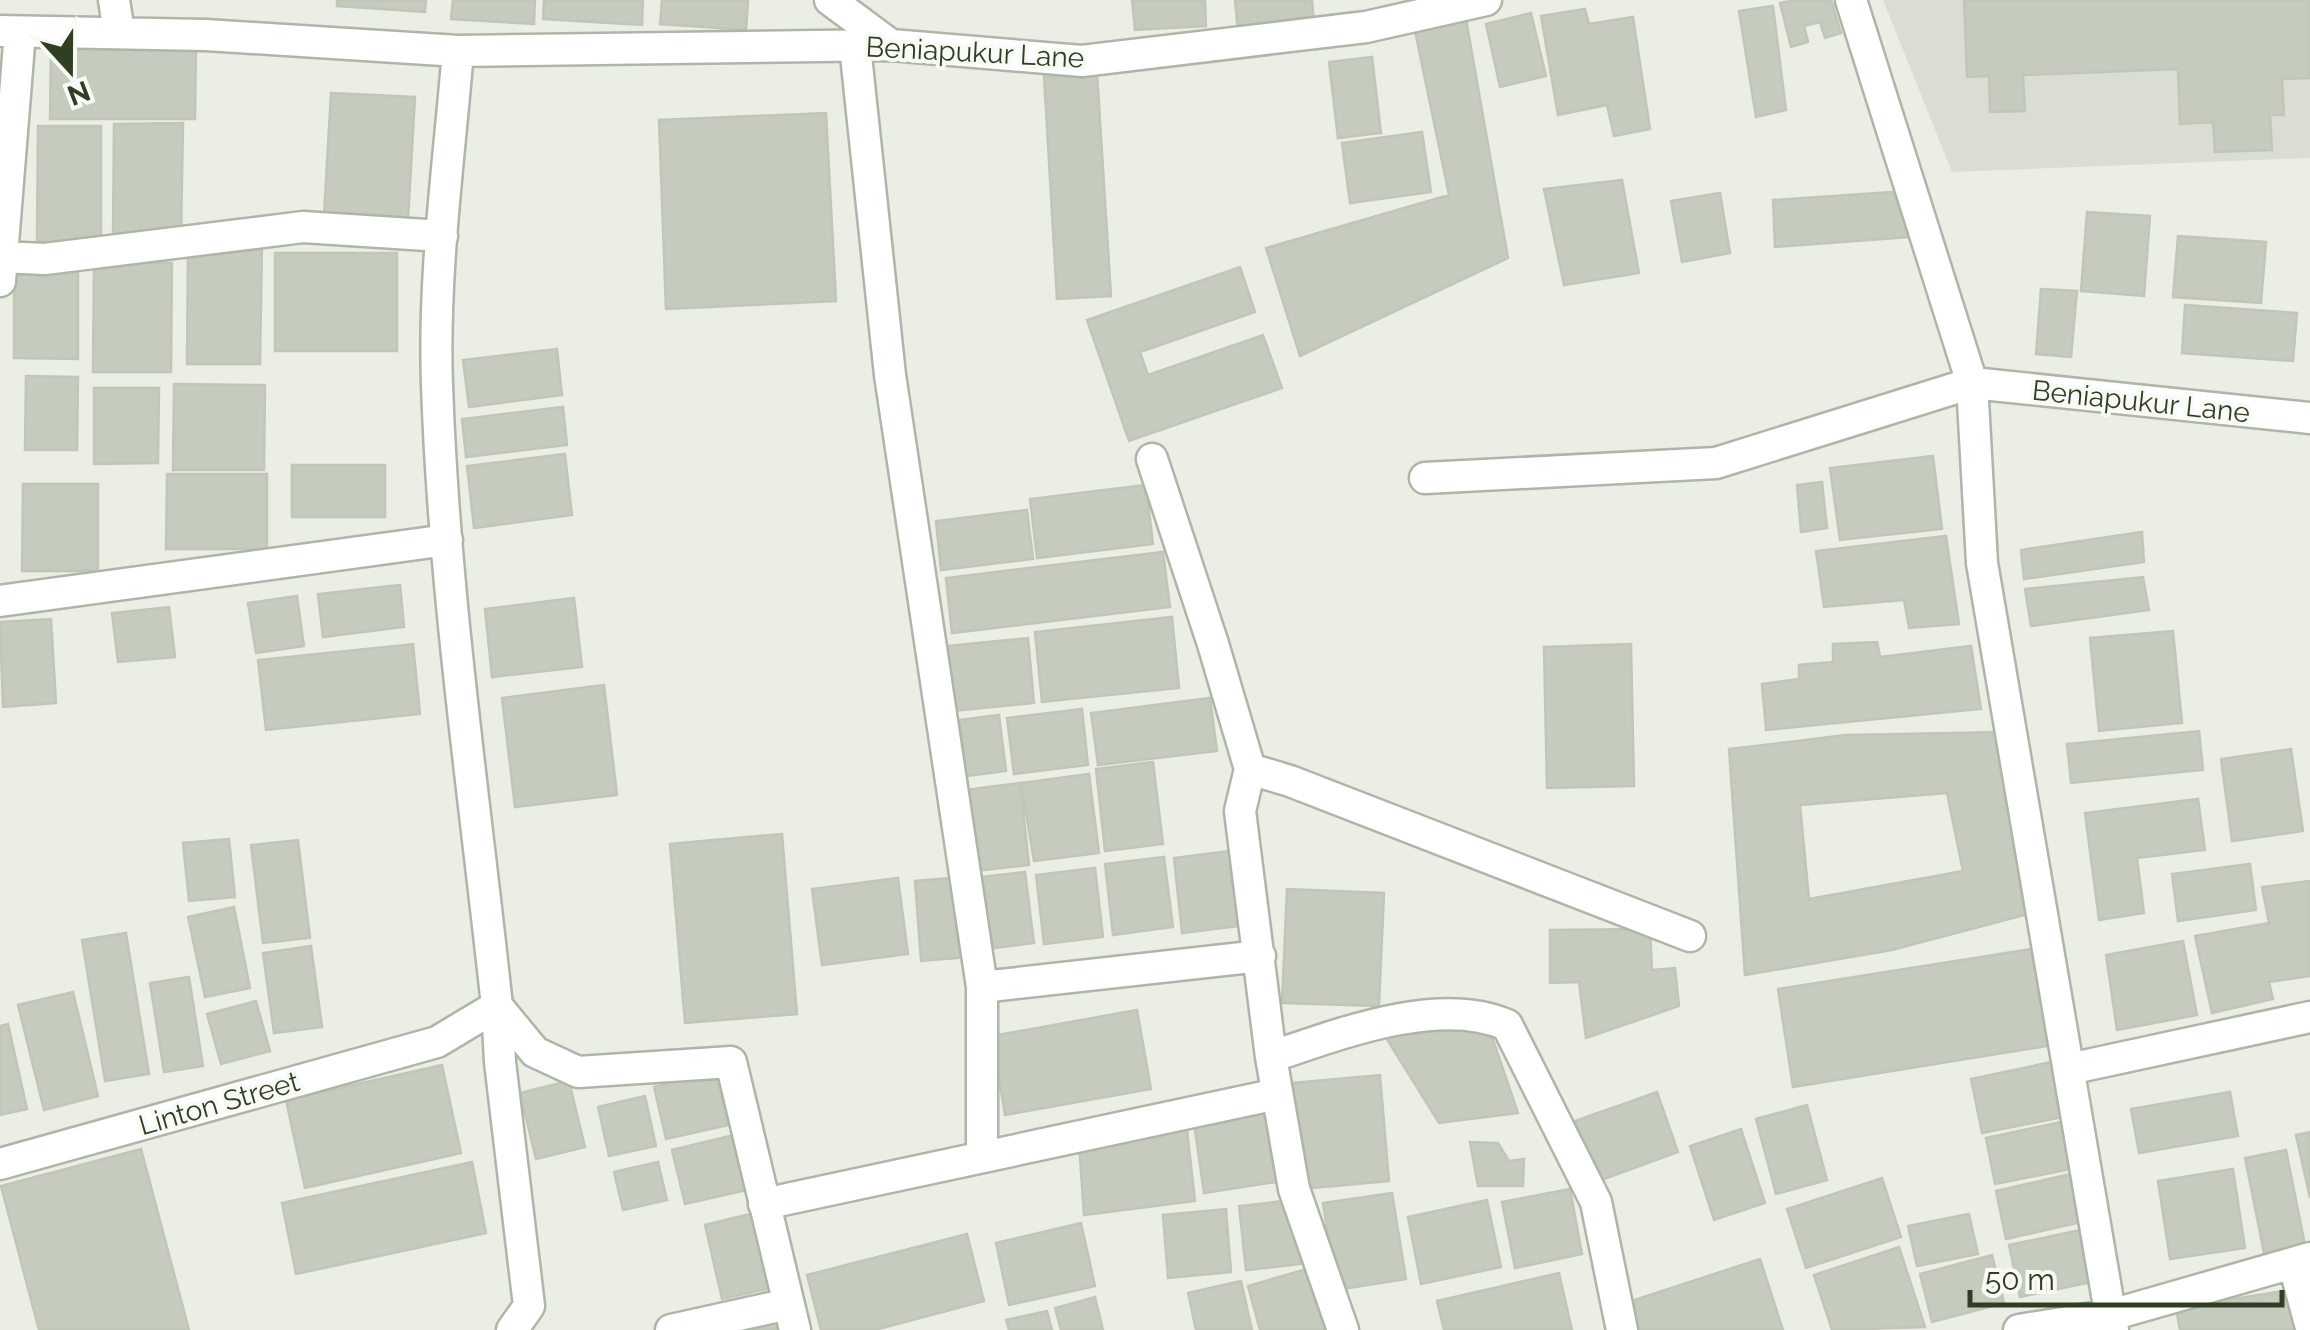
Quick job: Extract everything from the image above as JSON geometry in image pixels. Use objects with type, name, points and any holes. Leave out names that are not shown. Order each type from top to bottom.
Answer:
[{"type":"street","points":[[114,0],[119,32]]},
{"type":"street","points":[[830,0],[892,45]]},
{"type":"street","name":"Beniapukur Lane","points":[[10,32],[206,35],[458,51],[892,45],[1082,60],[1366,27],[1486,0]]},
{"type":"street","points":[[1852,0],[1972,383],[1982,563],[2112,1322]]},
{"type":"street","points":[[10,32],[1,265],[303,227],[442,236]]},
{"type":"street","points":[[854,46],[890,375],[982,987],[982,1156]]},
{"type":"street","points":[[458,51],[442,236],[436,382],[446,540],[500,1062],[530,1306],[512,1330]]},
{"type":"street","points":[[1426,478],[1716,463],[1972,383]]},
{"type":"street","name":"Beniapukur Lane","points":[[1972,383],[2310,418]]},
{"type":"street","points":[[1152,459],[1250,770],[1240,811],[1278,1094],[1294,1189],[1343,1330]]},
{"type":"street","points":[[0,601],[446,540]]},
{"type":"street","points":[[1250,770],[1290,781],[1690,936]]},
{"type":"street","points":[[982,987],[1260,956]]},
{"type":"street","points":[[497,1006],[536,1052],[578,1072],[731,1062],[792,1317],[670,1330]]},
{"type":"street","name":"Linton Street","points":[[0,1164],[437,1042],[497,1006]]},
{"type":"street","points":[[1272,1057],[1353,1029],[1440,1014],[1484,1015],[1507,1025],[1596,1202],[1622,1330]]},
{"type":"street","points":[[2069,1069],[2310,1017]]},
{"type":"street","points":[[764,1204],[1278,1094]]},
{"type":"street","points":[[2019,1330],[2112,1322],[2302,1262],[2310,1324]]},
{"type":"shaded area","points":[[1883,0],[2310,0],[2310,158],[1952,172]]},
{"type":"building","points":[[337,0],[426,0],[425,12],[337,6]]},
{"type":"building","points":[[453,0],[535,0],[534,24],[451,19]]},
{"type":"building","points":[[544,0],[643,0],[642,25],[543,19]]},
{"type":"building","points":[[662,0],[748,0],[746,30],[660,24]]},
{"type":"building","points":[[1132,0],[1205,0],[1206,26],[1135,30]]},
{"type":"building","points":[[1235,0],[1312,0],[1314,22],[1238,32]]},
{"type":"building","points":[[1831,0],[1841,33],[1825,38],[1820,22],[1804,26],[1808,42],[1791,47],[1780,3]]},
{"type":"building","points":[[1964,0],[2310,0],[2310,78],[2282,79],[2284,115],[2270,115],[2272,150],[2215,152],[2213,122],[2180,124],[2178,69],[2023,75],[2025,111],[1990,112],[1989,76],[1967,77]]},
{"type":"building","points":[[1773,6],[1786,110],[1756,117],[1739,11]]},
{"type":"building","points":[[1585,9],[1589,24],[1633,17],[1650,129],[1614,136],[1607,105],[1558,115],[1541,16]]},
{"type":"building","points":[[1531,13],[1546,76],[1500,87],[1486,24]]},
{"type":"building","points":[[1466,19],[1508,258],[1300,356],[1266,248],[1449,195],[1415,31]]},
{"type":"building","points":[[51,45],[196,45],[195,119],[50,119]]},
{"type":"building","points":[[1372,57],[1381,133],[1338,138],[1329,62]]},
{"type":"building","points":[[1097,73],[1111,296],[1057,299],[1044,76]]},
{"type":"building","points":[[331,93],[415,97],[408,219],[324,215]]},
{"type":"building","points":[[826,113],[836,301],[666,309],[659,120]]},
{"type":"building","points":[[183,123],[181,239],[113,239],[114,124]]},
{"type":"building","points":[[38,126],[101,126],[101,241],[37,241]]},
{"type":"building","points":[[1422,132],[1431,192],[1350,203],[1342,143]]},
{"type":"building","points":[[1622,180],[1639,273],[1564,285],[1544,189]]},
{"type":"building","points":[[1906,191],[1909,237],[1775,247],[1773,200]]},
{"type":"building","points":[[1720,193],[1730,253],[1682,262],[1671,201]]},
{"type":"building","points":[[2087,212],[2150,216],[2144,296],[2081,291]]},
{"type":"building","points":[[2178,236],[2266,242],[2261,303],[2173,297]]},
{"type":"building","points":[[188,245],[262,245],[260,364],[187,364]]},
{"type":"building","points":[[275,253],[397,253],[397,351],[275,351]]},
{"type":"building","points":[[94,262],[172,263],[171,372],[93,372]]},
{"type":"building","points":[[1240,267],[1255,312],[1140,352],[1148,375],[1263,335],[1282,388],[1129,441],[1087,320]]},
{"type":"building","points":[[14,271],[78,271],[78,359],[14,358]]},
{"type":"building","points":[[2041,289],[2077,291],[2071,357],[2036,354]]},
{"type":"building","points":[[2185,305],[2297,313],[2293,361],[2182,353]]},
{"type":"building","points":[[557,349],[562,395],[469,407],[463,360]]},
{"type":"building","points":[[26,376],[78,377],[77,450],[25,450]]},
{"type":"building","points":[[174,384],[265,385],[264,470],[173,470]]},
{"type":"building","points":[[94,388],[159,388],[158,463],[94,464]]},
{"type":"building","points":[[563,407],[567,445],[466,457],[462,419]]},
{"type":"building","points":[[565,454],[572,515],[474,528],[467,466]]},
{"type":"building","points":[[1933,456],[1942,529],[1840,540],[1830,468]]},
{"type":"building","points":[[292,465],[385,465],[385,517],[292,517]]},
{"type":"building","points":[[167,474],[267,474],[267,549],[166,549]]},
{"type":"building","points":[[1822,482],[1827,528],[1801,532],[1797,485]]},
{"type":"building","points":[[23,484],[98,484],[98,571],[22,571]]},
{"type":"building","points":[[1146,485],[1153,544],[1037,558],[1030,499]]},
{"type":"building","points":[[1027,510],[1033,559],[941,570],[936,521]]},
{"type":"building","points":[[2142,532],[2144,562],[2024,579],[2021,550]]},
{"type":"building","points":[[1946,536],[1959,624],[1909,628],[1904,600],[1824,607],[1816,551]]},
{"type":"building","points":[[1163,552],[1170,607],[952,633],[946,578]]},
{"type":"building","points":[[2143,577],[2149,610],[2031,626],[2025,589]]},
{"type":"building","points":[[400,585],[404,627],[323,637],[318,594]]},
{"type":"building","points":[[297,596],[304,646],[256,653],[248,603]]},
{"type":"building","points":[[574,598],[582,667],[492,677],[485,609]]},
{"type":"building","points":[[169,607],[175,657],[118,662],[112,613]]},
{"type":"building","points":[[1172,617],[1179,688],[1042,702],[1035,632]]},
{"type":"building","points":[[51,619],[56,703],[3,707],[0,622]]},
{"type":"building","points":[[2173,631],[2182,723],[2099,731],[2090,638]]},
{"type":"building","points":[[1028,638],[1034,703],[953,711],[946,646]]},
{"type":"building","points":[[1877,642],[1880,657],[1971,646],[1981,709],[1766,730],[1762,684],[1799,679],[1799,665],[1833,662],[1833,644]]},
{"type":"building","points":[[413,644],[420,714],[266,730],[258,660]]},
{"type":"building","points":[[1631,644],[1634,786],[1547,788],[1544,647]]},
{"type":"building","points":[[604,685],[617,795],[515,807],[502,698]]},
{"type":"building","points":[[1210,698],[1217,751],[1098,765],[1091,713]]},
{"type":"building","points":[[1082,709],[1088,765],[1014,774],[1007,718]]},
{"type":"building","points":[[999,715],[1006,771],[966,776],[959,720]]},
{"type":"building","points":[[2199,731],[2203,770],[2071,783],[2067,744]]},
{"type":"building","points":[[2002,732],[2036,912],[1892,950],[1745,975],[1729,749],[1846,735]],"holes":[[[1947,793],[1963,871],[1809,899],[1800,805]]]},
{"type":"building","points":[[2291,749],[2303,831],[2232,841],[2221,759]]},
{"type":"building","points":[[1153,762],[1163,844],[1105,851],[1096,769]]},
{"type":"building","points":[[1089,774],[1099,853],[1034,861],[1021,783]]},
{"type":"building","points":[[1020,783],[1029,865],[973,871],[964,790]]},
{"type":"building","points":[[2198,799],[2205,850],[2137,858],[2144,913],[2099,920],[2085,813]]},
{"type":"building","points":[[782,834],[797,1014],[685,1023],[670,844]]},
{"type":"building","points":[[229,839],[235,897],[189,901],[183,843]]},
{"type":"building","points":[[298,840],[310,938],[263,943],[251,845]]},
{"type":"building","points":[[1238,850],[1247,925],[1182,933],[1174,858]]},
{"type":"building","points":[[1164,857],[1173,927],[1113,935],[1105,864]]},
{"type":"building","points":[[2250,864],[2256,910],[2178,921],[2172,874]]},
{"type":"building","points":[[1095,868],[1103,937],[1044,944],[1036,875]]},
{"type":"building","points":[[1025,872],[1034,943],[980,950],[972,878]]},
{"type":"building","points":[[961,877],[968,957],[921,961],[915,881]]},
{"type":"building","points":[[898,878],[908,954],[822,965],[812,889]]},
{"type":"building","points":[[2310,881],[2310,976],[2269,982],[2273,999],[2212,1013],[2195,936],[2269,923],[2262,887]]},
{"type":"building","points":[[1287,889],[1384,893],[1379,1006],[1282,1003]]},
{"type":"building","points":[[234,907],[250,988],[205,997],[188,917]]},
{"type":"building","points":[[1650,929],[1652,970],[1675,968],[1679,1006],[1586,1038],[1579,982],[1550,983],[1550,930]]},
{"type":"building","points":[[126,933],[149,1074],[105,1081],[82,940]]},
{"type":"building","points":[[2183,941],[2197,1015],[2117,1030],[2106,955]]},
{"type":"building","points":[[311,946],[322,1027],[274,1033],[263,953]]},
{"type":"building","points":[[2038,948],[2053,1045],[1793,1087],[1778,989]]},
{"type":"building","points":[[189,977],[203,1066],[164,1072],[150,983]]},
{"type":"building","points":[[73,992],[98,1096],[44,1110],[18,1005]]},
{"type":"building","points":[[256,1001],[270,1051],[221,1064],[207,1014]]},
{"type":"building","points":[[1137,1010],[1151,1089],[1005,1115],[992,1036]]},
{"type":"building","points":[[8,1024],[27,1109],[0,1115],[0,1026]]},
{"type":"building","points":[[1489,1028],[1518,1113],[1439,1123],[1383,1033]]},
{"type":"building","points":[[2056,1061],[2068,1116],[1982,1133],[1971,1079]]},
{"type":"building","points":[[442,1065],[461,1153],[305,1188],[286,1100]]},
{"type":"building","points":[[716,1071],[728,1125],[666,1139],[654,1087]]},
{"type":"building","points":[[1380,1075],[1389,1181],[1303,1189],[1293,1083]]},
{"type":"building","points":[[569,1081],[585,1147],[536,1159],[520,1093]]},
{"type":"building","points":[[1657,1092],[1678,1152],[1596,1182],[1575,1121]]},
{"type":"building","points":[[2230,1092],[2238,1136],[2139,1153],[2131,1109]]},
{"type":"building","points":[[645,1096],[656,1146],[609,1156],[598,1107]]},
{"type":"building","points":[[1807,1105],[1827,1180],[1776,1194],[1756,1119]]},
{"type":"building","points":[[1279,1110],[1289,1180],[1204,1193],[1194,1123]]},
{"type":"building","points":[[2066,1121],[2076,1168],[1995,1184],[1986,1138]]},
{"type":"building","points":[[1741,1129],[1765,1203],[1714,1220],[1690,1146]]},
{"type":"building","points":[[1187,1130],[1195,1201],[1084,1215],[1079,1143]]},
{"type":"building","points":[[2310,1132],[2310,1198],[2296,1135]]},
{"type":"building","points":[[738,1134],[751,1189],[685,1204],[672,1150]]},
{"type":"building","points":[[1470,1142],[1498,1143],[1509,1161],[1524,1159],[1523,1186],[1478,1186]]},
{"type":"building","points":[[141,1149],[189,1330],[39,1330],[1,1186]]},
{"type":"building","points":[[2286,1150],[2305,1245],[2264,1253],[2245,1158]]},
{"type":"building","points":[[472,1162],[486,1233],[296,1274],[282,1203]]},
{"type":"building","points":[[658,1162],[667,1200],[623,1210],[614,1172]]},
{"type":"building","points":[[2233,1169],[2245,1248],[2170,1259],[2158,1181]]},
{"type":"building","points":[[2075,1173],[2086,1221],[2006,1239],[1996,1191]]},
{"type":"building","points":[[1882,1178],[1901,1237],[1806,1268],[1787,1209]]},
{"type":"building","points":[[1570,1189],[1582,1254],[1515,1268],[1502,1202]]},
{"type":"building","points":[[1392,1193],[1406,1279],[1336,1290],[1323,1203]]},
{"type":"building","points":[[1294,1200],[1301,1264],[1246,1270],[1239,1206]]},
{"type":"building","points":[[1487,1200],[1501,1267],[1421,1284],[1408,1217]]},
{"type":"building","points":[[1226,1209],[1231,1272],[1168,1278],[1163,1215]]},
{"type":"building","points":[[758,1212],[775,1287],[722,1299],[705,1225]]},
{"type":"building","points":[[1969,1214],[1978,1254],[1917,1266],[1908,1226]]},
{"type":"building","points":[[1081,1223],[1095,1286],[1009,1305],[996,1243]]},
{"type":"building","points":[[2085,1229],[2096,1281],[2020,1297],[2009,1245]]},
{"type":"building","points":[[967,1234],[984,1301],[875,1330],[821,1330],[807,1275]]},
{"type":"building","points":[[1899,1247],[1925,1327],[1832,1330],[1814,1275]]},
{"type":"building","points":[[1992,1255],[2004,1303],[1932,1322],[1920,1274]]},
{"type":"building","points":[[1760,1259],[1783,1330],[1637,1330],[1628,1302]]},
{"type":"building","points":[[1317,1266],[1335,1330],[1260,1330],[1248,1286]]},
{"type":"building","points":[[1559,1273],[1572,1330],[1444,1330],[1437,1301]]},
{"type":"building","points":[[1241,1281],[1252,1330],[1196,1330],[1188,1293]]},
{"type":"building","points":[[2290,1290],[2296,1330],[2180,1330],[2176,1308]]},
{"type":"building","points":[[1095,1297],[1103,1330],[1061,1330],[1055,1308]]},
{"type":"building","points":[[1047,1311],[1052,1330],[1009,1330],[1006,1320]]},
{"type":"building","points":[[783,1318],[786,1330],[729,1330]]}]
